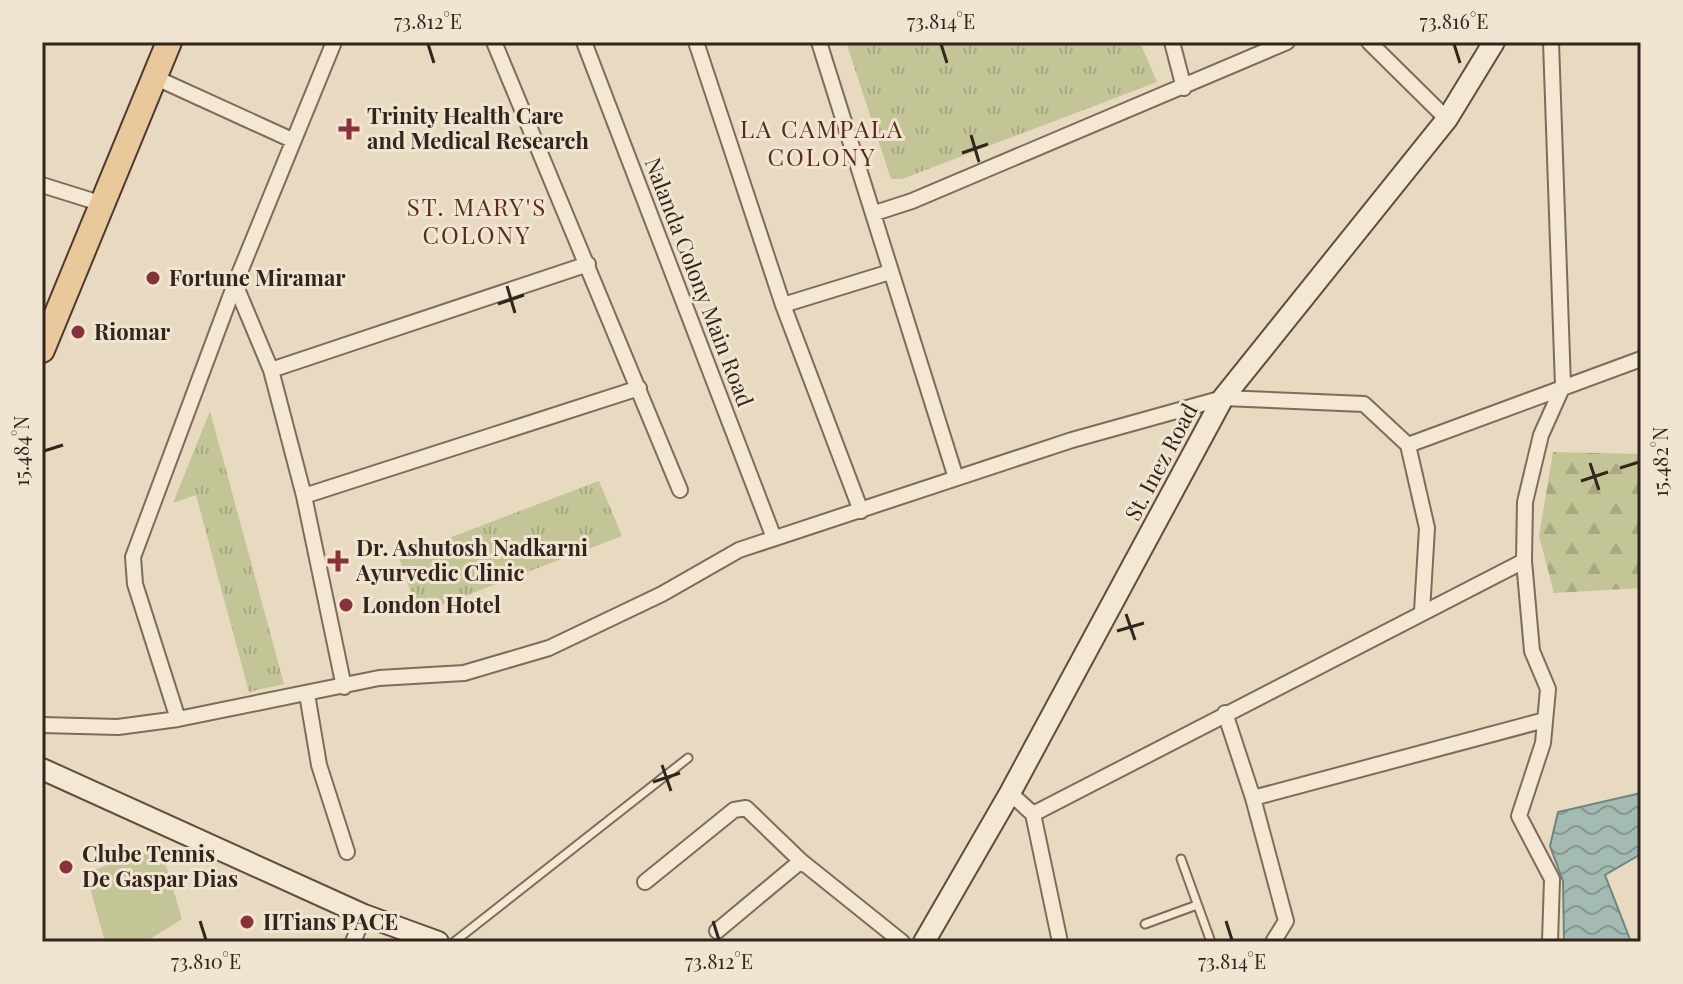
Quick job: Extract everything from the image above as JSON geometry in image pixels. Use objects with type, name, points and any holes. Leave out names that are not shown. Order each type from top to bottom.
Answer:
[{"type":"main road","points":[[42,314],[157,42]]},
{"type":"main road","points":[[42,350],[169,42]]},
{"type":"main road","name":"St. Inez Road","points":[[924,942],[1010,793],[1223,398],[1447,119],[1494,42]]},
{"type":"main road","points":[[42,769],[364,915],[438,942]]},
{"type":"street","points":[[178,719],[135,584],[133,557],[235,284],[334,42]]},
{"type":"street","points":[[494,42],[680,490]]},
{"type":"street","name":"Nalanda Colony Main Road","points":[[584,42],[774,538]]},
{"type":"street","points":[[696,42],[783,305],[861,511]]},
{"type":"street","points":[[819,42],[956,478]]},
{"type":"street","points":[[1172,42],[1184,88]]},
{"type":"street","points":[[875,213],[912,201],[1287,42]]},
{"type":"street","points":[[1369,42],[1447,119]]},
{"type":"street","points":[[1550,942],[1552,879],[1519,816],[1543,743],[1548,689],[1532,651],[1524,561],[1525,502],[1541,435],[1563,386],[1551,42]]},
{"type":"street","points":[[154,77],[292,140]]},
{"type":"street","points":[[42,185],[90,200]]},
{"type":"street","points":[[271,370],[588,264]]},
{"type":"street","points":[[783,305],[890,272]]},
{"type":"street","points":[[235,284],[271,370],[304,496],[344,687]]},
{"type":"street","points":[[1408,445],[1641,359]]},
{"type":"street","points":[[304,496],[639,388]]},
{"type":"street","points":[[42,725],[118,727],[178,719],[379,678],[464,673],[549,648],[662,594],[739,550],[956,478],[1223,398],[1364,404],[1408,445],[1427,528],[1422,611]]},
{"type":"street","points":[[1033,814],[1524,561]]},
{"type":"street","points":[[307,694],[319,765],[347,852]]},
{"type":"street","points":[[1225,713],[1253,798],[1286,921],[1273,942]]},
{"type":"street","points":[[1253,798],[1545,720]]},
{"type":"street","points":[[1010,793],[1033,814],[1060,942]]},
{"type":"street","points":[[645,882],[740,808],[746,808],[801,861],[902,942]]},
{"type":"street","points":[[717,931],[801,861]]},
{"type":"street","points":[[353,942],[364,915]]},
{"type":"lane","points":[[454,942],[688,758]]},
{"type":"lane","points":[[1181,859],[1211,942]]},
{"type":"lane","points":[[1145,924],[1197,905]]},
{"type":"green space","points":[[846,42],[1140,42],[1157,82],[902,179],[891,179]]},
{"type":"green space","points":[[210,411],[284,684],[249,692],[196,495],[173,503]]},
{"type":"green space","points":[[1553,452],[1641,454],[1641,588],[1554,593],[1539,536]]},
{"type":"green space","points":[[599,481],[622,536],[418,614],[399,557]]},
{"type":"green space","points":[[160,845],[182,919],[145,942],[105,942],[86,873]]},
{"type":"water","points":[[1641,793],[1641,854],[1605,875],[1631,942],[1564,942],[1563,881],[1550,846],[1558,812]]},
{"type":"place","name":"Trinity Health Care and Medical Research","points":[[349,129]]},
{"type":"place","name":"Fortune Miramar","points":[[153,278]]},
{"type":"place","name":"Riomar","points":[[78,332]]},
{"type":"place","name":"Dr. Ashutosh Nadkarni Ayurvedic Clinic","points":[[338,561]]},
{"type":"place","name":"London Hotel","points":[[346,605]]},
{"type":"place","name":"Clube Tennis De Gaspar Dias","points":[[66,867]]},
{"type":"place","name":"IITians PACE","points":[[247,922]]},
{"type":"district","name":"LA CAMPALA COLONY","points":[[822,144]]},
{"type":"district","name":"ST. MARY'S COLONY","points":[[477,222]]}]
